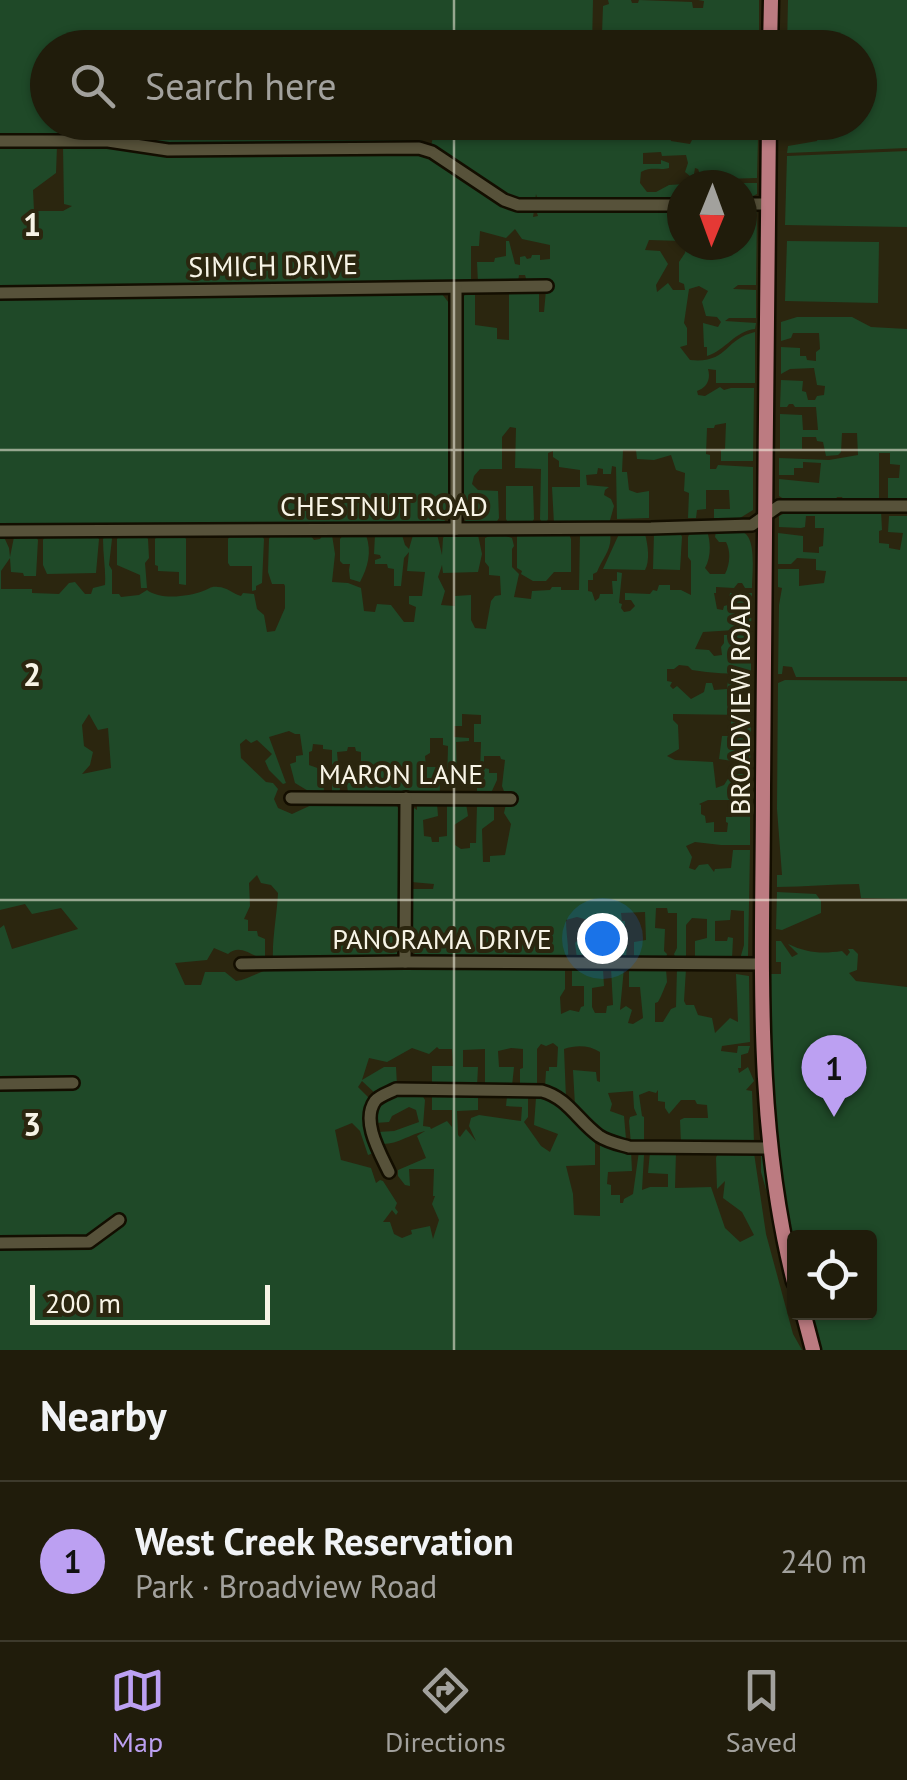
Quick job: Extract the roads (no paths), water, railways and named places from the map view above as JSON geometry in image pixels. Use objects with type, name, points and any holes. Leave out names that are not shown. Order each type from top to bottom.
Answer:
[{"type":"main road","points":[[770,30],[771,0]]},
{"type":"main road","name":"BROADVIEW ROAD","points":[[769,140],[764,1080],[770,1148],[787,1249]]},
{"type":"main road","points":[[804,1320],[813,1350]]},
{"type":"street","points":[[0,142],[108,141],[168,150],[419,148],[432,152],[504,200],[518,205],[667,205]]},
{"type":"street","points":[[757,204],[768,204]]},
{"type":"street","name":"SIMICH DRIVE","points":[[0,293],[547,286]]},
{"type":"street","points":[[456,288],[456,529]]},
{"type":"street","name":"CHESTNUT ROAD","points":[[0,531],[752,526],[779,506],[907,506]]},
{"type":"street","name":"MARON LANE","points":[[291,798],[511,799]]},
{"type":"street","points":[[406,798],[406,962]]},
{"type":"street","name":"PANORAMA DRIVE","points":[[242,964],[763,964]]},
{"type":"street","points":[[0,1084],[73,1083]]},
{"type":"street","points":[[389,1172],[370,1115],[378,1097],[396,1090],[542,1091],[553,1094],[612,1143],[630,1147],[770,1148]]},
{"type":"street","points":[[0,1242],[89,1242],[119,1220]]},
{"type":"place","name":"West Creek Reservation","points":[[834,1117]]}]
